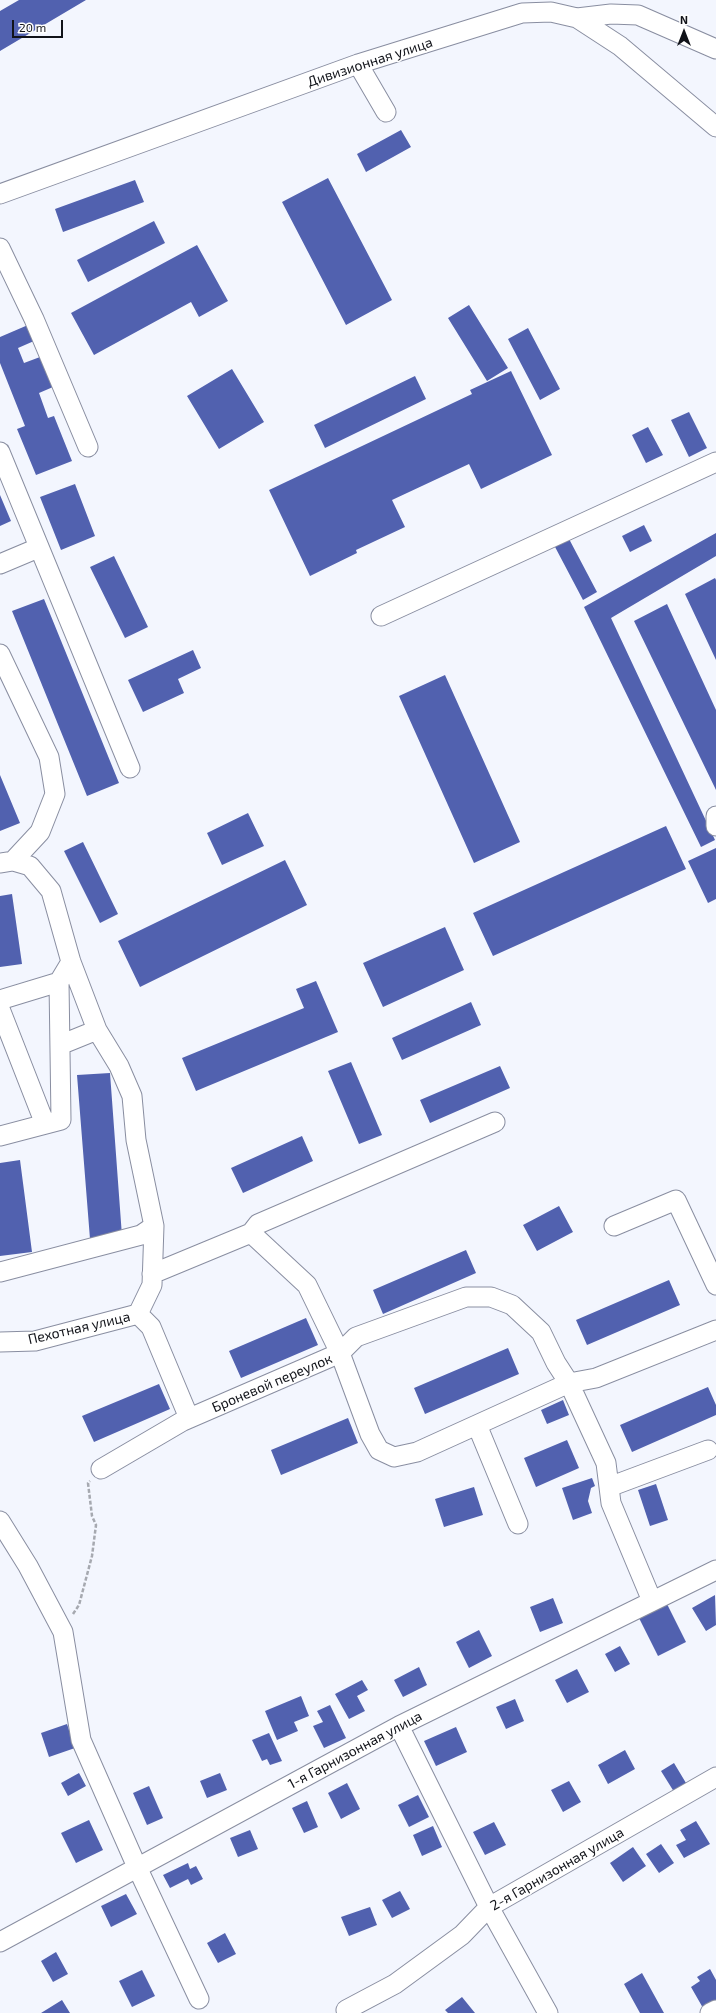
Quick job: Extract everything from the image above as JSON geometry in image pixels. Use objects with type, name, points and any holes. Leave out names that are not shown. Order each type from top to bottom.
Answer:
[{"type":"street","name":"Дивизионная улица","points":[[0,194],[358,64],[522,13],[551,12],[577,18],[620,46],[716,127]]},
{"type":"street","points":[[577,18],[611,14],[638,15],[716,50]]},
{"type":"street","points":[[358,64],[386,112]]},
{"type":"street","points":[[0,248],[34,319],[88,447]]},
{"type":"street","points":[[0,452],[38,548],[130,768]]},
{"type":"street","points":[[381,616],[716,462]]},
{"type":"street","points":[[0,564],[38,548]]},
{"type":"street","points":[[0,654],[50,757],[55,794],[40,832],[6,862]]},
{"type":"street","points":[[716,816],[716,826]]},
{"type":"street","name":"Пехотная улица","points":[[0,1342],[35,1341],[138,1314],[152,1285],[154,1226],[136,1140],[132,1096],[119,1066],[97,1030],[71,962],[51,891],[30,866],[6,862]]},
{"type":"street","points":[[0,1136],[61,1120],[59,982],[71,962]]},
{"type":"street","points":[[0,1000],[59,982]]},
{"type":"street","points":[[0,1009],[45,1124]]},
{"type":"street","points":[[60,1045],[97,1030]]},
{"type":"street","points":[[152,1274],[251,1233],[258,1224],[495,1122]]},
{"type":"street","points":[[614,1226],[676,1200],[716,1286]]},
{"type":"street","points":[[0,1272],[141,1235],[154,1226]]},
{"type":"street","points":[[251,1233],[308,1285],[340,1353],[370,1434],[379,1450],[394,1457],[417,1452],[569,1383],[596,1378],[716,1330]]},
{"type":"street","name":"Броневой переулок","points":[[101,1469],[189,1418],[340,1353],[356,1337],[466,1297],[491,1297],[512,1305],[541,1332],[556,1364],[569,1383],[606,1463],[611,1503],[652,1601]]},
{"type":"street","points":[[138,1314],[151,1328],[189,1418]]},
{"type":"street","points":[[477,1425],[518,1524]]},
{"type":"street","points":[[609,1487],[708,1450]]},
{"type":"street","points":[[0,1521],[28,1566],[63,1632],[81,1740],[137,1868],[198,1999]]},
{"type":"street","name":"1-я Гарнизонная улица","points":[[0,1942],[399,1726],[716,1570]]},
{"type":"street","points":[[399,1726],[489,1907],[548,2013]]},
{"type":"street","name":"2-я Гарнизонная улица","points":[[346,2010],[395,1984],[462,1935],[489,1907],[716,1777]]},
{"type":"street","points":[[710,2013],[716,2010]]},
{"type":"path","points":[[63,1632],[79,1605],[92,1556],[96,1525],[92,1516],[88,1483],[101,1469]]},
{"type":"building","points":[[19,0],[86,0],[0,51],[0,11]]},
{"type":"building","points":[[401,130],[411,147],[366,172],[357,154]]},
{"type":"building","points":[[328,178],[392,300],[346,325],[282,202]]},
{"type":"building","points":[[135,180],[144,202],[63,232],[55,209]]},
{"type":"building","points":[[154,221],[165,243],[88,282],[77,260]]},
{"type":"building","points":[[197,245],[228,301],[199,317],[191,302],[94,355],[71,313]]},
{"type":"building","points":[[469,305],[508,368],[487,381],[448,318]]},
{"type":"building","points":[[28,325],[34,341],[18,348],[24,363],[40,357],[53,387],[39,393],[48,418],[54,416],[72,461],[36,475],[17,429],[25,426],[0,363],[0,337]]},
{"type":"building","points":[[528,328],[560,389],[540,400],[508,339]]},
{"type":"building","points":[[232,369],[264,422],[219,449],[187,396]]},
{"type":"building","points":[[511,371],[552,455],[481,489],[469,464],[392,500],[405,527],[356,550],[357,553],[310,576],[269,490],[472,394],[470,390]]},
{"type":"building","points":[[415,376],[426,399],[325,448],[314,425]]},
{"type":"building","points":[[689,412],[707,448],[689,457],[671,420]]},
{"type":"building","points":[[648,427],[663,455],[646,463],[632,435]]},
{"type":"building","points":[[75,484],[95,536],[61,550],[40,497]]},
{"type":"building","points":[[0,495],[11,521],[0,526]]},
{"type":"building","points":[[644,525],[652,541],[630,552],[622,536]]},
{"type":"building","points":[[716,533],[716,556],[611,618],[715,840],[701,847],[584,607]]},
{"type":"building","points":[[568,537],[597,592],[583,600],[554,545]]},
{"type":"building","points":[[114,556],[148,627],[125,638],[90,567]]},
{"type":"building","points":[[715,578],[716,580],[716,660],[685,594]]},
{"type":"building","points":[[44,599],[119,783],[87,796],[12,611]]},
{"type":"building","points":[[667,604],[716,710],[716,790],[634,621]]},
{"type":"building","points":[[193,650],[201,668],[178,679],[184,693],[143,712],[128,680]]},
{"type":"building","points":[[445,675],[520,842],[474,863],[399,696]]},
{"type":"building","points":[[0,775],[20,823],[0,831]]},
{"type":"building","points":[[248,813],[264,846],[222,865],[207,833]]},
{"type":"building","points":[[666,826],[686,869],[493,956],[473,913]]},
{"type":"building","points":[[83,842],[118,914],[100,923],[64,851]]},
{"type":"building","points":[[716,848],[716,899],[708,903],[688,861]]},
{"type":"building","points":[[285,860],[307,905],[140,987],[118,941]]},
{"type":"building","points":[[12,894],[22,964],[0,967],[0,896]]},
{"type":"building","points":[[445,927],[464,970],[383,1007],[363,963]]},
{"type":"building","points":[[316,981],[338,1032],[196,1091],[182,1058],[304,1008],[296,989]]},
{"type":"building","points":[[471,1002],[481,1025],[402,1060],[392,1038]]},
{"type":"building","points":[[351,1062],[382,1135],[359,1144],[328,1071]]},
{"type":"building","points":[[500,1066],[510,1088],[430,1123],[420,1100]]},
{"type":"building","points":[[110,1073],[122,1236],[90,1239],[77,1075]]},
{"type":"building","points":[[302,1136],[313,1161],[243,1193],[231,1168]]},
{"type":"building","points":[[20,1160],[32,1252],[0,1256],[0,1163]]},
{"type":"building","points":[[559,1206],[573,1232],[537,1251],[523,1225]]},
{"type":"building","points":[[466,1250],[476,1273],[383,1314],[373,1290]]},
{"type":"building","points":[[669,1280],[680,1305],[587,1345],[576,1320]]},
{"type":"building","points":[[306,1318],[318,1345],[241,1378],[229,1351]]},
{"type":"building","points":[[508,1348],[519,1374],[425,1414],[414,1388]]},
{"type":"building","points":[[159,1384],[170,1409],[94,1442],[82,1416]]},
{"type":"building","points":[[708,1387],[716,1405],[716,1415],[632,1452],[620,1425]]},
{"type":"building","points":[[563,1400],[569,1415],[547,1424],[541,1410]]},
{"type":"building","points":[[348,1418],[358,1443],[281,1475],[271,1450]]},
{"type":"building","points":[[567,1440],[579,1468],[536,1487],[524,1458]]},
{"type":"building","points":[[592,1478],[595,1486],[591,1488],[588,1501],[592,1513],[573,1520],[562,1488]]},
{"type":"building","points":[[656,1484],[668,1520],[650,1526],[638,1490]]},
{"type":"building","points":[[474,1487],[483,1515],[444,1527],[435,1499]]},
{"type":"building","points":[[715,1595],[716,1625],[706,1631],[692,1608]]},
{"type":"building","points":[[553,1598],[563,1623],[540,1632],[530,1607]]},
{"type":"building","points":[[665,1600],[686,1642],[658,1656],[637,1614]]},
{"type":"building","points":[[479,1630],[492,1656],[469,1668],[456,1642]]},
{"type":"building","points":[[620,1646],[630,1664],[615,1672],[605,1654]]},
{"type":"building","points":[[419,1667],[427,1685],[403,1697],[394,1680]]},
{"type":"building","points":[[577,1669],[589,1692],[567,1703],[555,1680]]},
{"type":"building","points":[[362,1680],[368,1690],[357,1696],[365,1711],[349,1719],[335,1694]]},
{"type":"building","points":[[301,1696],[309,1716],[294,1722],[298,1731],[277,1740],[265,1711]]},
{"type":"building","points":[[515,1699],[524,1721],[506,1729],[496,1707]]},
{"type":"building","points":[[330,1705],[346,1738],[324,1748],[313,1726],[323,1722],[317,1711]]},
{"type":"building","points":[[67,1724],[75,1748],[49,1757],[41,1733]]},
{"type":"building","points":[[456,1727],[467,1752],[436,1766],[424,1741]]},
{"type":"building","points":[[269,1733],[282,1761],[270,1765],[267,1759],[262,1761],[252,1740]]},
{"type":"building","points":[[625,1750],[635,1769],[608,1784],[598,1765]]},
{"type":"building","points":[[674,1763],[689,1788],[676,1795],[661,1771]]},
{"type":"building","points":[[79,1773],[86,1786],[68,1796],[61,1783]]},
{"type":"building","points":[[220,1773],[227,1790],[207,1798],[200,1781]]},
{"type":"building","points":[[569,1781],[581,1802],[563,1812],[551,1790]]},
{"type":"building","points":[[347,1783],[360,1809],[341,1819],[328,1793]]},
{"type":"building","points":[[149,1786],[163,1818],[147,1825],[133,1793]]},
{"type":"building","points":[[418,1795],[429,1817],[409,1827],[398,1805]]},
{"type":"building","points":[[307,1801],[318,1827],[304,1833],[292,1808]]},
{"type":"building","points":[[89,1820],[103,1850],[76,1863],[61,1833]]},
{"type":"building","points":[[696,1821],[710,1844],[684,1858],[676,1845],[686,1840],[680,1830]]},
{"type":"building","points":[[494,1822],[506,1845],[485,1855],[473,1832]]},
{"type":"building","points":[[433,1826],[442,1847],[422,1856],[413,1835]]},
{"type":"building","points":[[250,1830],[258,1849],[238,1857],[230,1838]]},
{"type":"building","points":[[661,1844],[674,1863],[659,1873],[646,1854]]},
{"type":"building","points":[[633,1847],[646,1866],[623,1882],[610,1863]]},
{"type":"building","points":[[188,1863],[190,1869],[196,1866],[203,1879],[191,1885],[188,1879],[170,1888],[163,1875]]},
{"type":"building","points":[[400,1891],[410,1909],[392,1918],[382,1900]]},
{"type":"building","points":[[126,1894],[137,1914],[111,1927],[101,1906]]},
{"type":"building","points":[[370,1907],[377,1925],[349,1936],[341,1917]]},
{"type":"building","points":[[225,1933],[236,1954],[218,1963],[207,1943]]},
{"type":"building","points":[[56,1952],[68,1974],[53,1982],[41,1961]]},
{"type":"building","points":[[710,1969],[716,1980],[716,2001],[703,2008],[691,1987],[700,1981],[697,1977]]},
{"type":"building","points":[[142,1970],[155,1996],[132,2007],[119,1981]]},
{"type":"building","points":[[642,1973],[664,2013],[640,2013],[624,1984]]},
{"type":"building","points":[[462,1997],[475,2013],[448,2013],[445,2010]]},
{"type":"building","points":[[62,2000],[70,2013],[41,2013]]}]
